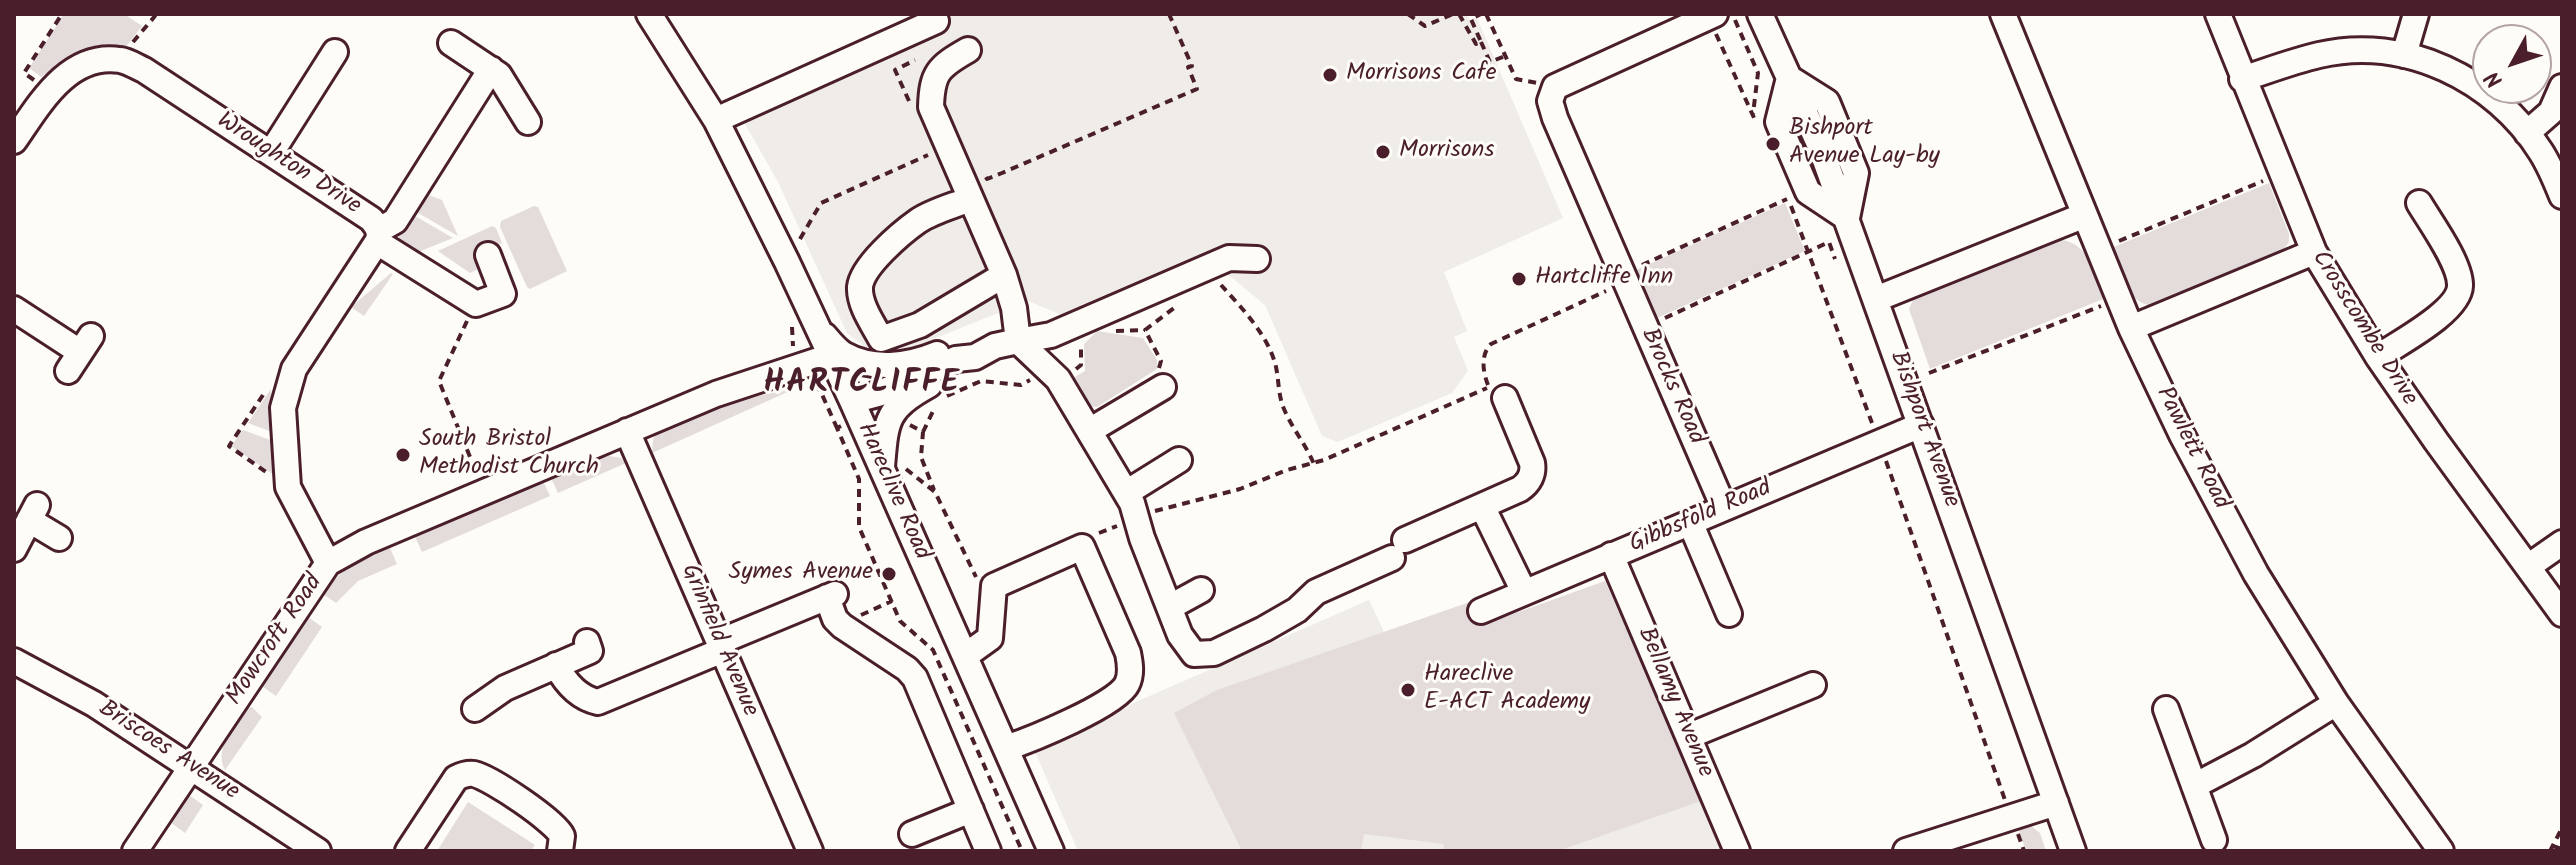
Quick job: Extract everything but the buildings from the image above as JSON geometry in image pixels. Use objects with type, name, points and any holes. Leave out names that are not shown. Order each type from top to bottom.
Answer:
[{"type":"street","name":"Hareclive Road","points":[[649,14],[716,120],[852,401],[890,465],[965,656],[1006,748],[1032,780],[1051,851]]},
{"type":"street","points":[[716,120],[936,21],[933,14]]},
{"type":"street","points":[[1555,87],[1715,14]]},
{"type":"street","name":"Bishport Avenue","points":[[1760,14],[1820,146],[1847,218],[2073,851]]},
{"type":"street","name":"Pawlett Road","points":[[2003,14],[2131,328],[2182,435],[2256,574],[2430,847]]},
{"type":"street","name":"Crosscombe Drive","points":[[2218,14],[2314,252],[2378,357],[2562,614]]},
{"type":"street","points":[[2404,55],[2416,14]]},
{"type":"street","points":[[451,43],[503,79],[528,122]]},
{"type":"street","points":[[890,465],[884,437],[890,413],[906,397],[996,348],[1014,308],[1004,275],[931,107],[932,81],[948,62],[968,50]]},
{"type":"street","points":[[2242,79],[2320,54],[2354,51],[2404,55],[2443,67],[2471,81],[2502,105],[2546,160],[2562,196]]},
{"type":"street","points":[[271,153],[337,54]]},
{"type":"street","points":[[14,141],[64,75],[94,63],[120,60]]},
{"type":"street","name":"Wroughton Drive","points":[[120,60],[144,70],[371,219],[378,236],[294,369],[283,408],[288,487],[328,563]]},
{"type":"street","points":[[488,255],[503,294],[475,304],[378,236],[395,221],[491,69]]},
{"type":"street","name":"Brocks Road","points":[[1555,87],[1550,101],[1555,118],[1724,508]]},
{"type":"street","points":[[2527,133],[2551,112],[2562,87]]},
{"type":"street","points":[[970,199],[920,220],[899,236],[875,260],[860,284],[862,303],[881,339],[920,325],[1004,275]]},
{"type":"street","points":[[2378,357],[2446,312],[2458,296],[2460,286],[2455,267],[2419,203]]},
{"type":"street","points":[[1876,299],[2085,215]]},
{"type":"street","points":[[2131,328],[2314,252]]},
{"type":"street","points":[[852,401],[878,394],[956,359],[1051,335],[1229,258],[1257,259]]},
{"type":"street","points":[[14,309],[79,353]]},
{"type":"street","points":[[818,329],[842,354],[875,364],[916,362],[947,350],[996,348],[1058,379],[1134,507],[1170,607],[1190,651],[1198,655],[1209,654],[1276,623],[1297,610],[1319,589],[1520,489],[1529,481],[1532,472],[1529,455],[1497,393]]},
{"type":"street","name":"Mowcroft Road","points":[[135,851],[328,563],[366,542],[716,394],[831,356]]},
{"type":"street","points":[[1089,431],[1163,387]]},
{"type":"street","name":"Gibbsfold Road","points":[[1481,611],[1921,425]]},
{"type":"street","name":"Grinfield Avenue","points":[[627,431],[810,851]]},
{"type":"street","points":[[1126,493],[1179,460]]},
{"type":"street","points":[[1482,506],[1524,592]]},
{"type":"street","points":[[14,549],[33,513],[59,538]]},
{"type":"street","points":[[1690,522],[1729,614]]},
{"type":"street","points":[[2529,566],[2562,543]]},
{"type":"street","points":[[965,656],[990,638],[986,584],[1082,547],[1131,664],[1127,684],[1112,699],[1027,741],[1006,748]]},
{"type":"street","name":"Bellamy Avenue","points":[[1611,555],[1737,851]]},
{"type":"street","points":[[1170,607],[1201,590]]},
{"type":"street","points":[[556,665],[571,687],[598,702],[831,596],[840,624],[912,672],[988,851]]},
{"type":"street","points":[[475,709],[505,688],[590,651],[587,642]]},
{"type":"street","name":"Briscoes Avenue","points":[[14,661],[94,704],[318,851]]},
{"type":"street","points":[[1689,736],[1813,685]]},
{"type":"street","points":[[2194,786],[2253,755],[2336,703]]},
{"type":"street","points":[[2166,709],[2214,840]]},
{"type":"street","points":[[408,851],[456,778],[472,774],[485,778],[550,820],[562,836],[560,851]]},
{"type":"street","points":[[1906,851],[2056,803]]},
{"type":"street","points":[[912,834],[971,810]]},
{"type":"path","points":[[49,91],[24,73],[62,14]]},
{"type":"path","points":[[120,60],[155,16],[152,14]]},
{"type":"path","points":[[1169,14],[1192,66],[1188,67],[1197,89],[1185,93]]},
{"type":"path","points":[[1408,14],[1425,26],[1456,14],[1476,44],[1481,42]]},
{"type":"path","points":[[1505,56],[1490,62],[1471,19],[1484,14],[1505,56],[1516,79],[1555,87]]},
{"type":"path","points":[[1732,14],[1758,73],[1753,115]]},
{"type":"path","points":[[2099,249],[2281,174]]},
{"type":"path","points":[[1086,538],[1136,517],[1240,489],[1287,470],[1314,464],[1497,393],[1483,370],[1486,352],[1491,344],[1788,198]]},
{"type":"path","points":[[1645,327],[1829,242],[1840,271]]},
{"type":"path","points":[[1209,266],[1216,280],[1253,321],[1276,365],[1278,390],[1285,411],[1314,464]]},
{"type":"path","points":[[1929,373],[2119,299]]},
{"type":"path","points":[[1163,387],[1159,372],[1161,361],[1145,330],[1180,303]]},
{"type":"path","points":[[475,304],[439,381],[484,491]]},
{"type":"path","points":[[944,398],[981,381],[1021,385],[1036,379],[1048,385],[1081,365],[1082,340]]},
{"type":"path","points":[[286,390],[271,384],[229,446],[288,487]]},
{"type":"path","points":[[938,404],[923,432],[921,457],[935,492],[986,584]]},
{"type":"path","points":[[899,419],[923,432]]},
{"type":"path","points":[[890,465],[935,492]]},
{"type":"path","points":[[840,624],[892,601]]},
{"type":"path","points":[[2562,828],[2551,848],[2562,849]]},
{"type":"shaded area","points":[[64,14],[124,14],[142,26],[125,48],[80,55],[41,77],[29,68]]},
{"type":"shaded area","points":[[943,14],[1466,14],[1470,21],[1477,18],[1563,218],[1444,272],[1467,331],[1454,337],[1468,371],[1452,393],[1338,442],[1322,436],[1265,305],[1225,272],[1214,251],[1062,315],[1028,301],[908,349],[889,351],[865,347],[847,333],[778,182],[744,122],[754,110],[789,93],[801,96],[877,64],[885,52]]},
{"type":"shaded area","points":[[2269,183],[2289,234],[2289,242],[2284,249],[2155,305],[2145,304],[2131,294],[2111,248]]},
{"type":"shaded area","points":[[420,192],[442,200],[458,236],[413,210]]},
{"type":"shaded area","points":[[1785,203],[1805,251],[1657,318],[1636,270]]},
{"type":"shaded area","points":[[538,207],[567,271],[530,289],[500,227],[501,221]]},
{"type":"shaded area","points":[[408,212],[453,238],[413,254],[398,235]]},
{"type":"shaded area","points":[[492,226],[496,228],[502,243],[475,256],[480,268],[470,273],[438,251]]},
{"type":"shaded area","points":[[2060,240],[2078,246],[2085,253],[2099,280],[2103,299],[1930,369],[1909,309],[1914,298]]},
{"type":"shaded area","points":[[391,273],[364,316],[351,307]]},
{"type":"shaded area","points":[[1097,331],[1143,338],[1157,360],[1157,369],[1097,407],[1089,406],[1073,378],[1085,371],[1084,344]]},
{"type":"shaded area","points":[[271,389],[272,432],[248,423]]},
{"type":"shaded area","points":[[792,390],[652,453],[653,439],[678,422],[739,400]]},
{"type":"shaded area","points":[[243,430],[273,441],[274,475],[231,446]]},
{"type":"shaded area","points":[[610,456],[621,458],[626,463],[558,493],[551,478]]},
{"type":"shaded area","points":[[543,481],[550,496],[422,552],[415,537]]},
{"type":"shaded area","points":[[390,548],[397,564],[358,581],[336,603],[323,594],[345,571]]},
{"type":"shaded area","name":"Hareclive E-ACT Academy","points":[[1605,581],[1722,851],[1078,851],[1033,747],[1369,600],[1384,632],[1470,602],[1480,626]]},
{"type":"shaded area","name":"Hareclive E-ACT Academy","points":[[1605,581],[1701,801],[1558,851],[1443,851],[1444,844],[1364,834],[1361,851],[1242,851],[1174,713],[1217,690],[1470,602],[1480,626]]},
{"type":"shaded area","points":[[308,617],[322,627],[276,696],[262,686]]},
{"type":"shaded area","points":[[252,707],[262,717],[225,770],[222,762],[224,745],[248,708]]},
{"type":"shaded area","points":[[189,795],[203,805],[185,833],[170,822]]},
{"type":"shaded area","points":[[468,802],[535,845],[531,851],[437,851]]},
{"type":"shaded area","points":[[2030,825],[2040,833],[2046,851],[2026,851],[2018,827]]},
{"type":"place","name":"Morrisons Cafe","points":[[1330,75]]},
{"type":"place","name":"Bishport Avenue Lay-by","points":[[1773,144]]},
{"type":"place","name":"Morrisons","points":[[1383,152]]},
{"type":"place","name":"Hartcliffe Inn","points":[[1519,279]]},
{"type":"place","name":"South Bristol Methodist Church","points":[[403,455]]},
{"type":"place","name":"Symes Avenue","points":[[889,574]]},
{"type":"place","name":"Hareclive E-ACT Academy","points":[[1408,690]]},
{"type":"district","name":"HARTCLIFFE","points":[[862,386]]}]
